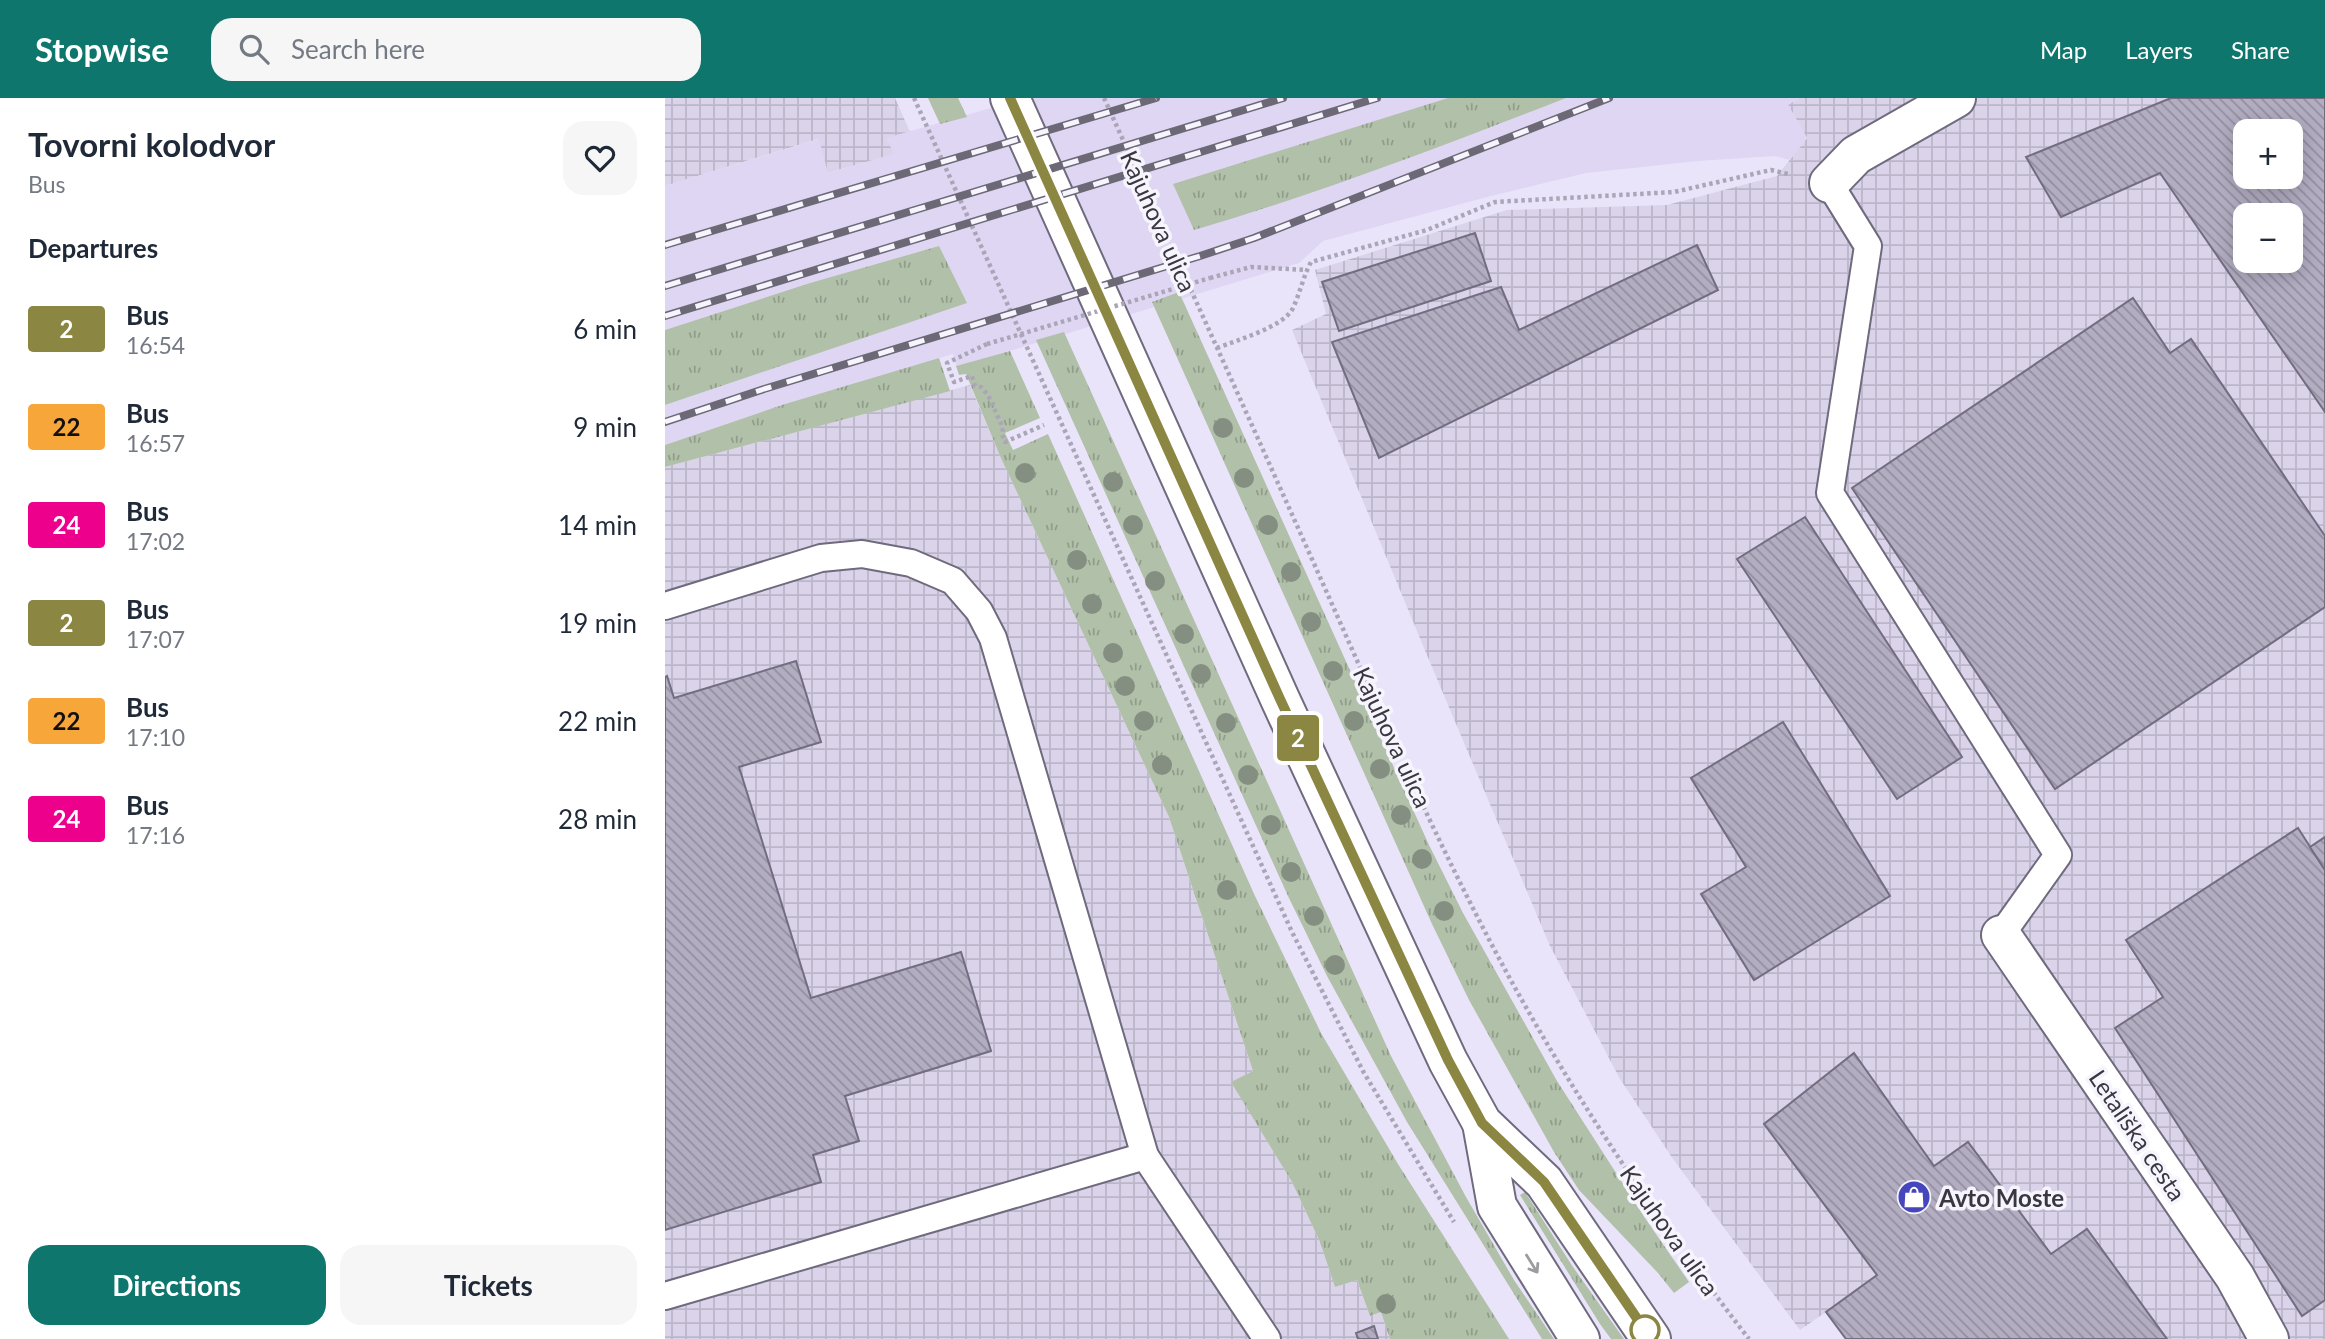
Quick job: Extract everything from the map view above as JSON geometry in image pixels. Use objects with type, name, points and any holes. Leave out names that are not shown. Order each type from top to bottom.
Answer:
[{"type":"main road","points":[[1010,98],[1399,959],[1482,1123],[1497,1206],[1580,1339]]},
{"type":"main road","points":[[1829,183],[1856,155],[1956,98]]},
{"type":"main road","name":"Letališka cesta","points":[[2001,935],[2235,1277],[2269,1339]]},
{"type":"main road","points":[[1482,1123],[1544,1182],[1651,1339]]},
{"type":"lane","points":[[1829,183],[1868,246],[1830,493],[2059,855],[2001,935]]},
{"type":"lane","points":[[665,606],[821,558],[862,554],[911,563],[953,581],[979,611],[993,638],[1145,1156],[1267,1339]]},
{"type":"lane","points":[[665,1296],[1145,1156]]},
{"type":"path","points":[[914,98],[1292,932],[1364,1073],[1460,1233]]},
{"type":"path","name":"Kajuhova ulica","points":[[1104,98],[1387,725],[1508,975],[1623,1164],[1683,1252],[1749,1339]]},
{"type":"path","points":[[1217,348],[1283,320],[1293,310],[1311,262],[1427,230],[1495,202],[1674,192],[1771,170],[1829,183]]},
{"type":"path","points":[[1044,425],[1005,442],[1003,428],[988,395],[981,387],[975,386],[972,376],[954,382],[947,363],[988,344],[1251,267],[1307,270]]},
{"type":"shaded area","points":[[665,98],[895,98],[910,132],[895,154],[827,173],[818,139],[665,186]]},
{"type":"shaded area","points":[[1026,98],[1799,98],[1788,105],[1807,138],[1790,160],[1775,156],[1586,173],[1323,241],[1299,263],[956,366],[953,354],[785,404],[665,445],[665,405],[739,379],[939,246],[810,283],[665,330],[665,186],[819,139],[828,173],[894,154],[886,138]]},
{"type":"shaded area","points":[[1799,98],[2325,98],[2325,1339],[1846,1339],[1826,1312],[1800,1330],[1673,1159],[1620,1079],[1550,946],[1292,330],[1326,314],[1315,270],[1507,210],[1667,205],[1777,176],[1807,138],[1788,105]]},
{"type":"shaded area","points":[[970,385],[1000,456],[1169,817],[1253,1071],[1232,1082],[1292,1182],[1320,1242],[1335,1287],[1357,1280],[1370,1316],[1381,1312],[1390,1339],[665,1339],[665,467]]},
{"type":"green space","points":[[928,98],[958,98],[967,117],[940,124]]},
{"type":"green space","points":[[1448,98],[1566,98],[1335,185],[1194,230],[1173,184]]},
{"type":"green space","points":[[939,246],[967,303],[665,405],[665,330],[810,283]]},
{"type":"green space","points":[[1179,292],[1429,845],[1463,913],[1557,1081],[1689,1282],[1674,1293],[1579,1190],[1554,1152],[1469,1000],[1432,924],[1152,302]]},
{"type":"green space","points":[[1064,332],[1391,1056],[1466,1197],[1514,1280],[1554,1339],[1542,1339],[1407,1122],[1327,976],[1288,896],[1036,340]]},
{"type":"green space","points":[[1010,351],[1040,418],[1005,433],[1013,450],[1048,434],[1255,896],[1321,1033],[1398,1164],[1509,1339],[1390,1339],[1381,1312],[1370,1316],[1357,1280],[1335,1287],[1320,1242],[1292,1182],[1231,1082],[1253,1071],[1169,817],[1000,456],[966,374],[959,375],[956,366]]},
{"type":"green space","points":[[939,358],[950,391],[665,467],[665,445],[785,404]]},
{"type":"green space","points":[[1525,1192],[1624,1339],[1611,1339],[1600,1324],[1520,1195]]},
{"type":"building","points":[[2171,98],[2325,98],[2325,412],[2160,173],[2061,217],[2026,157]]},
{"type":"building","points":[[1475,233],[1491,281],[1339,331],[1322,282]]},
{"type":"building","points":[[1697,245],[1718,290],[1379,458],[1332,342],[1501,287],[1519,330]]},
{"type":"building","points":[[2133,298],[2170,353],[2191,339],[2325,536],[2325,607],[2055,789],[1852,488]]},
{"type":"building","points":[[1805,517],[1962,757],[1897,799],[1737,559]]},
{"type":"building","points":[[796,661],[821,742],[739,767],[811,998],[961,952],[991,1051],[845,1096],[859,1141],[813,1155],[821,1182],[665,1230],[665,677],[667,676],[674,698]]},
{"type":"building","points":[[1783,722],[1890,896],[1754,980],[1701,894],[1746,867],[1691,778]]},
{"type":"building","points":[[2298,828],[2325,870],[2325,1300],[2302,1316],[2115,1028],[2163,997],[2126,940]]},
{"type":"building","points":[[2325,837],[2325,870],[2310,847]]},
{"type":"building","name":"Avto Moste","points":[[1854,1053],[1934,1166],[1968,1142],[2051,1254],[2087,1229],[2167,1339],[1846,1339],[1826,1312],[1877,1275],[1764,1124]]},
{"type":"building","points":[[1374,1326],[1378,1339],[1358,1339],[1356,1333]]},
{"type":"railway","points":[[665,245],[1156,98]]},
{"type":"railway","points":[[665,286],[1283,98]]},
{"type":"railway","points":[[665,316],[1377,98]]},
{"type":"railway","points":[[665,422],[1254,238],[1609,98]]},
{"type":"bus line","name":"2","points":[[1010,98],[1280,699],[1448,1060],[1482,1123],[1544,1182],[1651,1339]]},
{"type":"place","name":"Avto Moste","points":[[1914,1197]]}]
